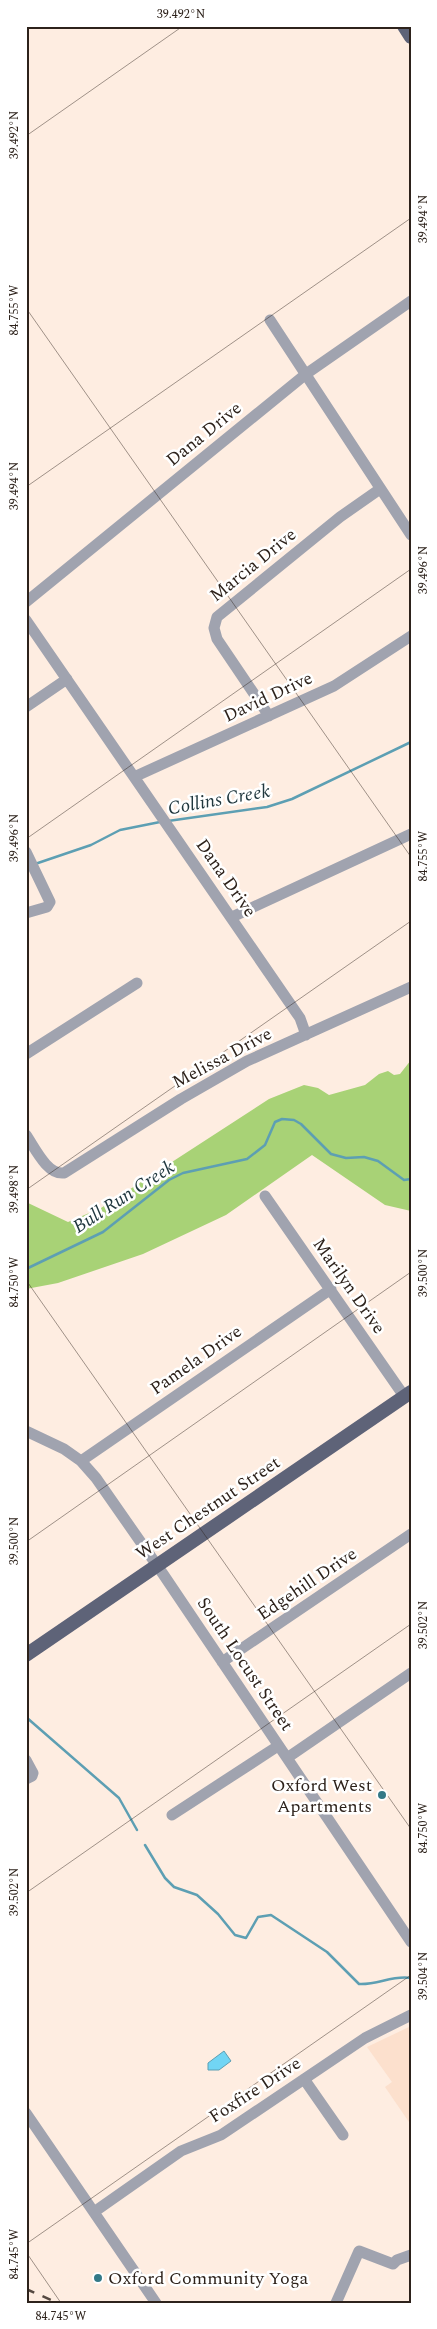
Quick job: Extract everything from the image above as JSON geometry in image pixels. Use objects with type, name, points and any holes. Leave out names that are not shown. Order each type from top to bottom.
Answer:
[{"type":"main road","points":[[404,26],[411,37]]},
{"type":"main road","name":"West Chestnut Street","points":[[26,1654],[407,1394]]},
{"type":"street","points":[[407,303],[411,316]]},
{"type":"street","name":"Dana Drive","points":[[26,602],[306,374],[407,303]]},
{"type":"street","points":[[270,320],[411,535]]},
{"type":"street","name":"Marcia Drive","points":[[269,716],[217,638],[214,628],[217,618],[340,517],[380,489]]},
{"type":"street","name":"Dana Drive","points":[[26,620],[232,917],[300,1018],[306,1035]]},
{"type":"street","name":"David Drive","points":[[134,777],[334,686],[411,636]]},
{"type":"street","points":[[26,707],[67,679]]},
{"type":"street","points":[[232,917],[411,834]]},
{"type":"street","points":[[26,913],[47,907],[50,902],[30,860]]},
{"type":"street","points":[[26,1054],[137,983]]},
{"type":"street","name":"Melissa Drive","points":[[26,1135],[49,1168],[59,1174],[70,1170],[181,1099],[238,1066],[411,987]]},
{"type":"street","name":"Marilyn Drive","points":[[265,1196],[407,1394]]},
{"type":"street","name":"Pamela Drive","points":[[81,1461],[330,1289]]},
{"type":"street","name":"South Locust Street","points":[[26,1431],[64,1449],[81,1461],[96,1478],[411,1942]]},
{"type":"street","name":"Edgehill Drive","points":[[222,1662],[411,1534]]},
{"type":"street","points":[[287,1758],[411,1673]]},
{"type":"street","points":[[172,1815],[278,1746]]},
{"type":"street","points":[[26,1760],[33,1772],[32,1776],[26,1779]]},
{"type":"street","name":"Foxfire Drive","points":[[94,2212],[181,2151],[221,2135],[365,2038],[411,2015]]},
{"type":"street","points":[[304,2079],[343,2135]]},
{"type":"street","points":[[26,2113],[156,2303]]},
{"type":"street","points":[[336,2303],[359,2251],[393,2264],[397,2260],[411,2255]]},
{"type":"shaded area","points":[[411,2026],[411,2125],[385,2087],[392,2082],[367,2047]]},
{"type":"green space","points":[[411,1060],[411,1211],[385,1205],[312,1155],[226,1215],[143,1254],[58,1283],[26,1289],[26,1202],[68,1222],[101,1208],[269,1099],[304,1085],[318,1088],[329,1095],[365,1085],[379,1074],[388,1071],[394,1075],[400,1074]]},
{"type":"water","points":[[224,2051],[231,2061],[219,2070],[208,2070],[208,2063]]},
{"type":"waterway","name":"Collins Creek","points":[[168,821],[267,807],[292,799],[411,742]]},
{"type":"waterway","name":"Collins Creek","points":[[35,864],[91,845],[120,830],[160,822]]},
{"type":"waterway","name":"Bull Run Creek","points":[[26,1269],[103,1232],[169,1180],[183,1173],[247,1159],[265,1145],[275,1122],[282,1119],[294,1120],[301,1124],[331,1154],[346,1158],[364,1157],[378,1161],[404,1180],[411,1179]]},
{"type":"waterway","points":[[26,1717],[119,1798],[137,1830]]},
{"type":"waterway","points":[[145,1845],[165,1878],[174,1887],[197,1895],[218,1914],[235,1935],[246,1938],[258,1917],[271,1915],[327,1952],[359,1984],[404,1977],[411,1978]]},
{"type":"railway","points":[[26,2289],[58,2303]]},
{"type":"place","name":"Oxford West Apartments","points":[[382,1795]]},
{"type":"place","name":"Oxford Community Yoga","points":[[98,2278]]}]
